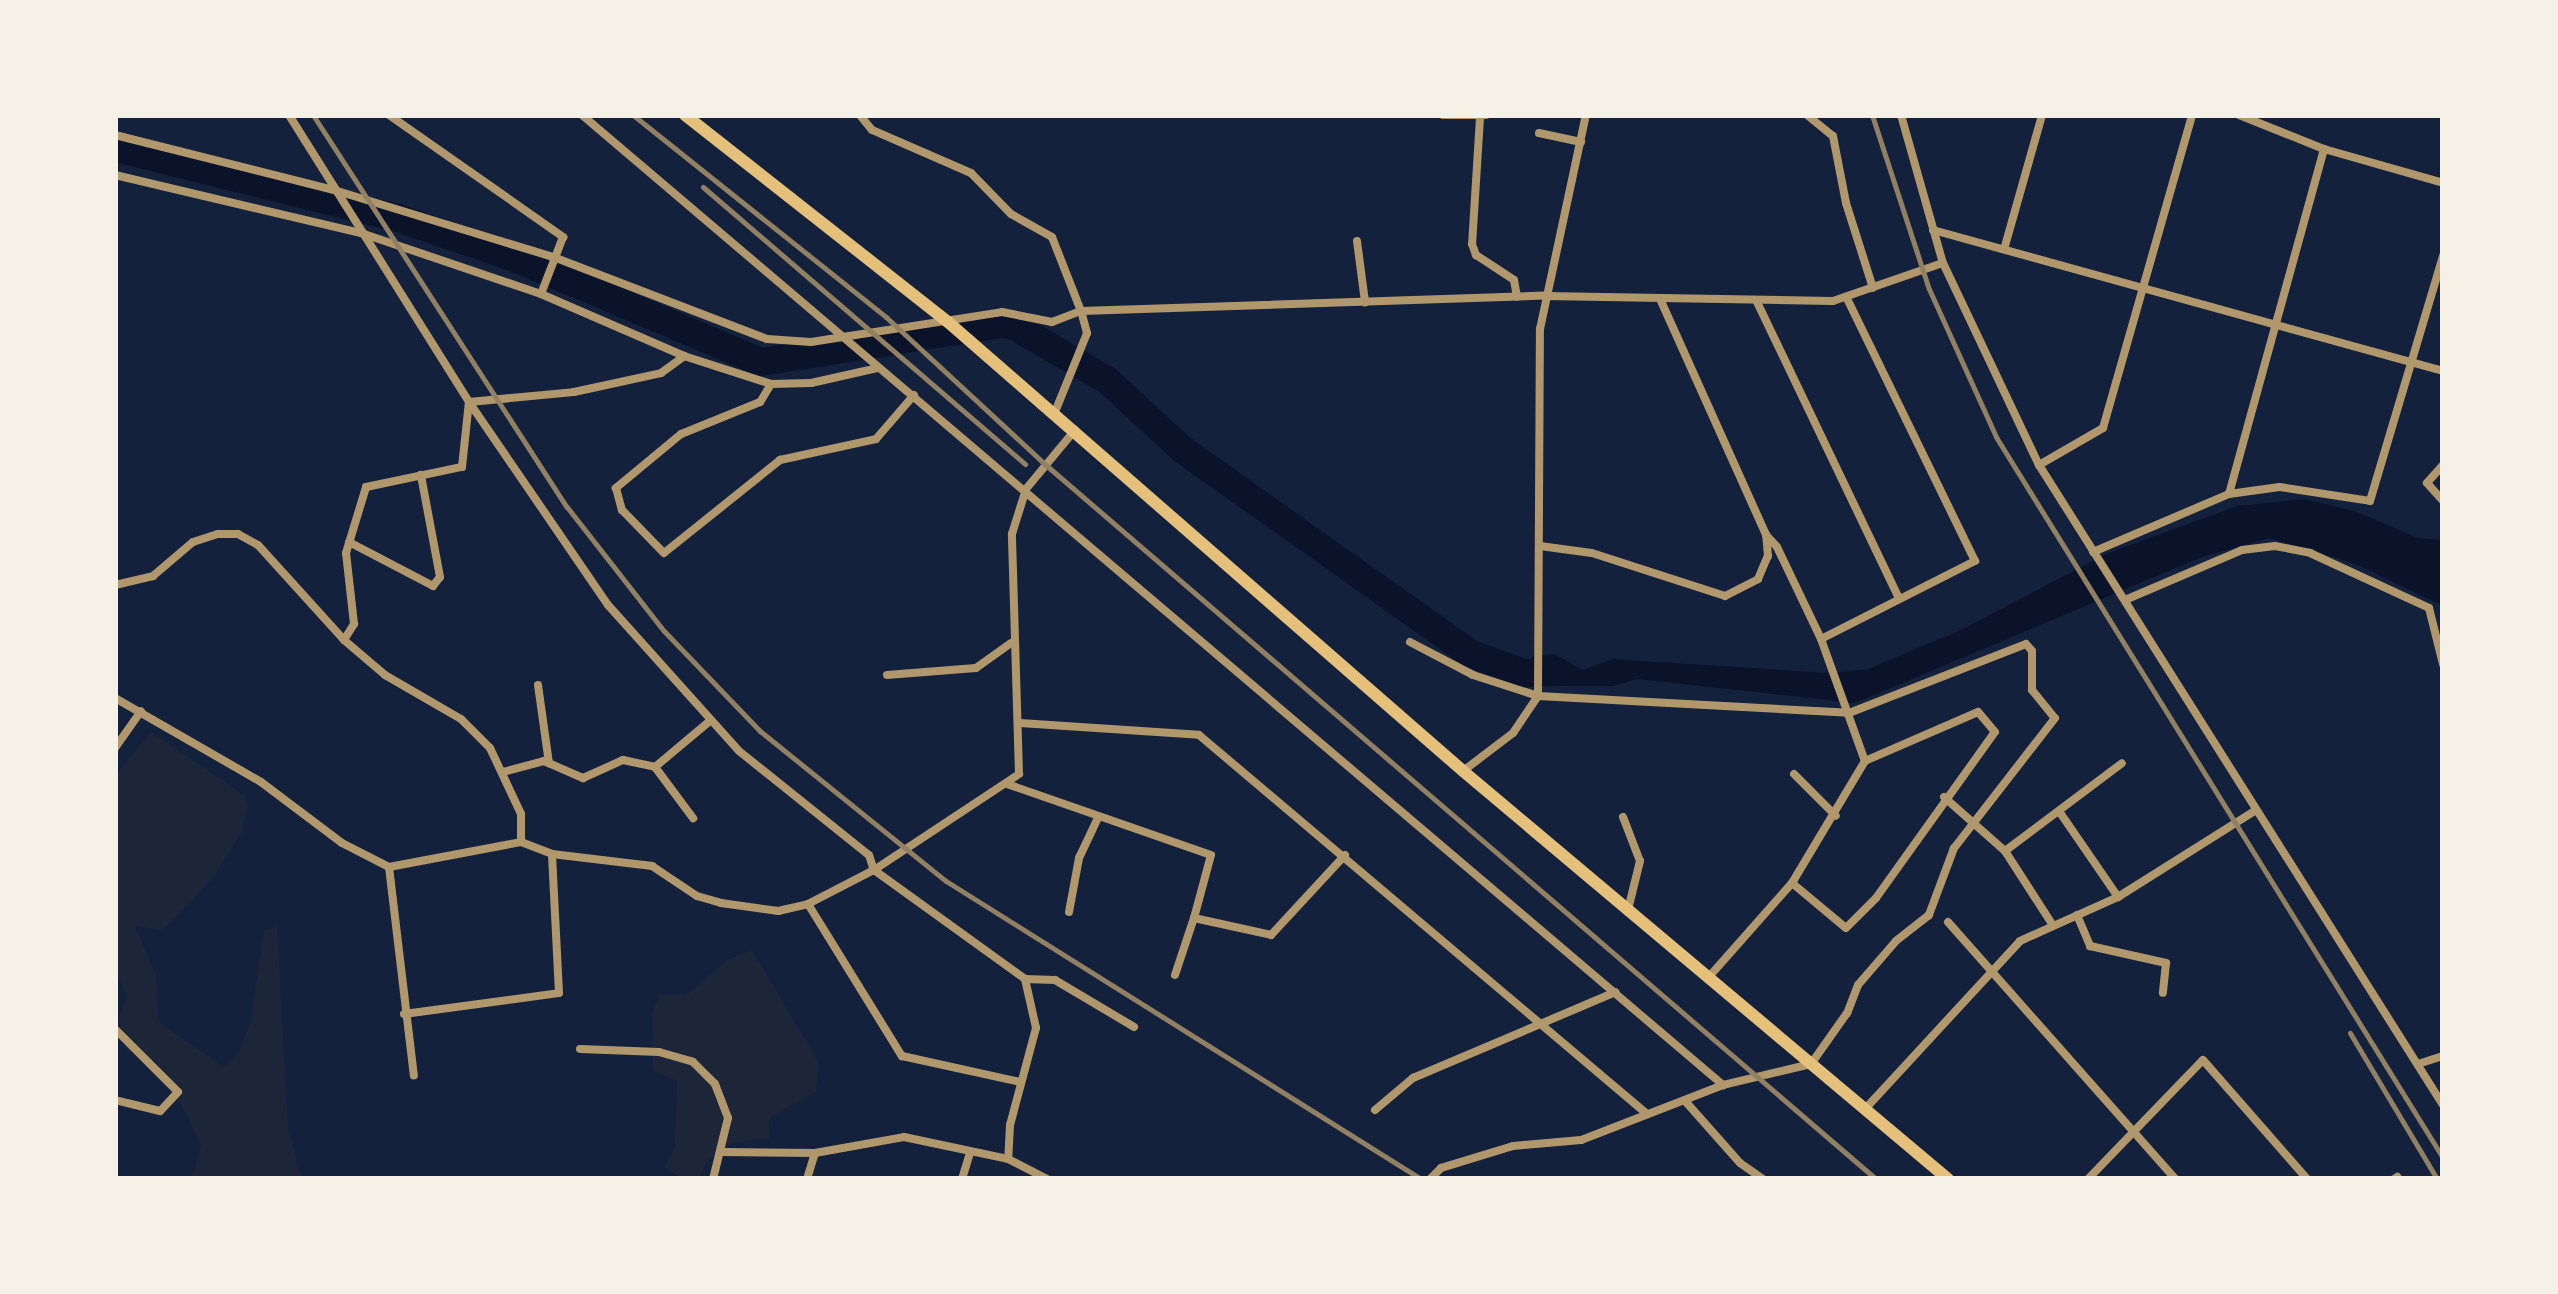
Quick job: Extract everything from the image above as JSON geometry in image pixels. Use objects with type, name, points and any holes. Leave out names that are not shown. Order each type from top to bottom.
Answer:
[{"type":"highway","points":[[685,115],[1055,412],[1462,771],[1948,1179]]},
{"type":"street","points":[[289,115],[468,402],[608,606],[739,751],[868,855],[874,870],[1025,979],[1055,980],[1134,1026]]},
{"type":"street","points":[[389,115],[563,238],[542,290]]},
{"type":"street","points":[[582,115],[1723,1085]]},
{"type":"street","points":[[860,115],[872,130],[971,174],[1011,214],[1052,237],[1087,333],[1068,388],[1055,412]]},
{"type":"street","points":[[1443,115],[1483,116],[1472,244],[1476,256],[1514,280],[1517,297]]},
{"type":"street","points":[[1462,771],[1513,733],[1538,696],[1544,296],[1586,115]]},
{"type":"street","points":[[1807,115],[1834,136],[1873,288]]},
{"type":"street","points":[[1901,115],[1943,263],[2039,465],[2443,1105]]},
{"type":"street","points":[[2005,246],[2042,115]]},
{"type":"street","points":[[2039,465],[2103,428],[2192,115]]},
{"type":"street","points":[[2239,115],[2324,150],[2443,184]]},
{"type":"street","points":[[1539,133],[1581,142]]},
{"type":"street","points":[[115,135],[337,193],[554,261],[768,339],[811,342],[1002,312],[1052,322],[1081,311],[1544,296],[1661,302],[1847,298],[1943,263]]},
{"type":"street","points":[[2230,494],[2324,150]]},
{"type":"street","points":[[115,175],[361,233],[542,290],[684,356],[771,384],[811,383],[875,365]]},
{"type":"street","points":[[1933,230],[2005,246],[2142,289],[2443,371]]},
{"type":"street","points":[[1356,241],[1365,302]]},
{"type":"street","points":[[2092,552],[2230,494],[2280,488],[2370,500],[2443,256]]},
{"type":"street","points":[[1822,639],[1975,562],[1847,298]]},
{"type":"street","points":[[1540,546],[1592,553],[1725,596],[1758,579],[1768,556],[1766,536],[1661,302]]},
{"type":"street","points":[[1758,302],[1899,598]]},
{"type":"street","points":[[468,402],[574,392],[661,373],[684,356]]},
{"type":"street","points":[[771,384],[760,402],[681,434],[616,488],[622,510],[664,552],[780,460],[876,439],[914,395]]},
{"type":"street","points":[[344,640],[354,624],[349,542],[366,487],[462,467],[468,402]]},
{"type":"street","points":[[115,698],[389,867],[521,842],[552,854],[652,866],[721,903],[778,912],[808,904],[874,870],[1019,774],[1020,723],[1011,642],[1012,534],[1026,490],[1075,430]]},
{"type":"street","points":[[2443,465],[2427,482],[2443,501]]},
{"type":"street","points":[[349,542],[433,586],[440,577],[421,475]]},
{"type":"street","points":[[115,585],[153,576],[193,542],[238,534],[258,545],[344,640],[385,675],[461,719],[503,772],[521,814],[521,842]]},
{"type":"street","points":[[1766,536],[1778,547],[1822,639],[1865,761]]},
{"type":"street","points":[[2124,600],[2242,550],[2275,546],[2310,553],[2429,608],[2443,664]]},
{"type":"street","points":[[887,675],[976,668],[1011,642]]},
{"type":"street","points":[[1410,642],[1473,674],[1538,696],[1848,708],[2026,644],[2032,651],[2032,690],[2055,718],[1954,848],[1929,915],[1858,985],[1848,1013],[1811,1064],[1723,1085],[1581,1140],[1513,1146],[1441,1168],[1430,1179]]},
{"type":"street","points":[[538,685],[550,763]]},
{"type":"street","points":[[115,748],[141,711]]},
{"type":"street","points":[[1708,978],[1792,883],[1836,816],[1865,761],[1978,712],[1995,732],[1944,797],[1876,898],[1846,928],[1792,883]]},
{"type":"street","points":[[656,767],[711,720]]},
{"type":"street","points":[[1020,723],[1200,735],[1647,1114]]},
{"type":"street","points":[[503,772],[550,763],[583,778],[623,760],[656,767],[693,818]]},
{"type":"street","points":[[2005,851],[2061,814],[2122,763]]},
{"type":"street","points":[[1794,774],[1836,816]]},
{"type":"street","points":[[1007,784],[1096,820],[1211,855],[1174,975]]},
{"type":"street","points":[[1944,797],[2005,851],[2052,924]]},
{"type":"street","points":[[1866,1108],[2020,941],[2118,896],[2256,810]]},
{"type":"street","points":[[2061,814],[2118,896]]},
{"type":"street","points":[[1623,817],[1640,861],[1628,910]]},
{"type":"street","points":[[1069,912],[1078,858],[1096,820]]},
{"type":"street","points":[[404,1014],[559,993],[552,854]]},
{"type":"street","points":[[1194,918],[1271,935],[1345,855]]},
{"type":"street","points":[[389,867],[414,1076]]},
{"type":"street","points":[[808,904],[902,1056],[1020,1082]]},
{"type":"street","points":[[2077,915],[2090,946],[2166,964],[2163,994]]},
{"type":"street","points":[[1948,922],[2175,1179]]},
{"type":"street","points":[[1008,1159],[1020,1082],[1036,1028],[1025,979]]},
{"type":"street","points":[[1375,1110],[1414,1078],[1617,992]]},
{"type":"street","points":[[115,1029],[178,1092],[160,1111],[115,1100]]},
{"type":"street","points":[[580,1049],[659,1052],[693,1062],[714,1084],[728,1118],[713,1179]]},
{"type":"street","points":[[2418,1064],[2443,1056]]},
{"type":"street","points":[[2088,1179],[2203,1060],[2307,1179]]},
{"type":"street","points":[[1686,1102],[1763,1179]]},
{"type":"street","points":[[722,1152],[815,1154],[904,1137],[1008,1159],[1047,1179]]},
{"type":"street","points":[[962,1179],[970,1152]]},
{"type":"street","points":[[807,1179],[815,1154]]},
{"type":"street","points":[[1742,1179],[1752,1172]]},
{"type":"shaded area","points":[[2305,499],[2355,511],[2418,538],[2443,540],[2443,606],[2356,564],[2269,538],[2202,557],[1855,703],[1637,679],[1613,686],[1531,686],[1524,673],[1533,656],[1554,654],[1583,670],[1613,659],[1828,673],[1868,669],[1965,628],[2106,554],[2237,506]]},
{"type":"shaded area","points":[[151,732],[245,796],[247,807],[243,830],[213,878],[164,930],[135,926],[156,976],[159,1022],[223,1067],[237,1055],[250,1024],[264,931],[277,925],[288,1127],[301,1179],[192,1179],[201,1145],[183,1108],[155,1060],[127,1050],[119,1018],[127,996],[115,969],[115,775]]},
{"type":"shaded area","points":[[752,950],[819,1063],[816,1092],[769,1118],[770,1138],[733,1143],[706,1162],[699,1179],[683,1179],[664,1167],[675,1148],[677,1081],[653,1070],[652,1013],[660,994],[685,996],[729,959]]},
{"type":"waterway","points":[[115,148],[398,218],[518,259],[761,362],[1001,324],[1016,327],[1107,380],[1183,450],[1471,654],[1524,673],[1558,672]]},
{"type":"railway","points":[[313,115],[567,507],[664,631],[760,731],[946,881],[1421,1179]]},
{"type":"railway","points":[[633,115],[886,317],[1047,466],[1876,1179]]},
{"type":"railway","points":[[1872,115],[1929,289],[1996,437],[2443,1158]]},
{"type":"railway","points":[[703,187],[1025,464]]},
{"type":"railway","points":[[2350,1033],[2437,1179]]}]
